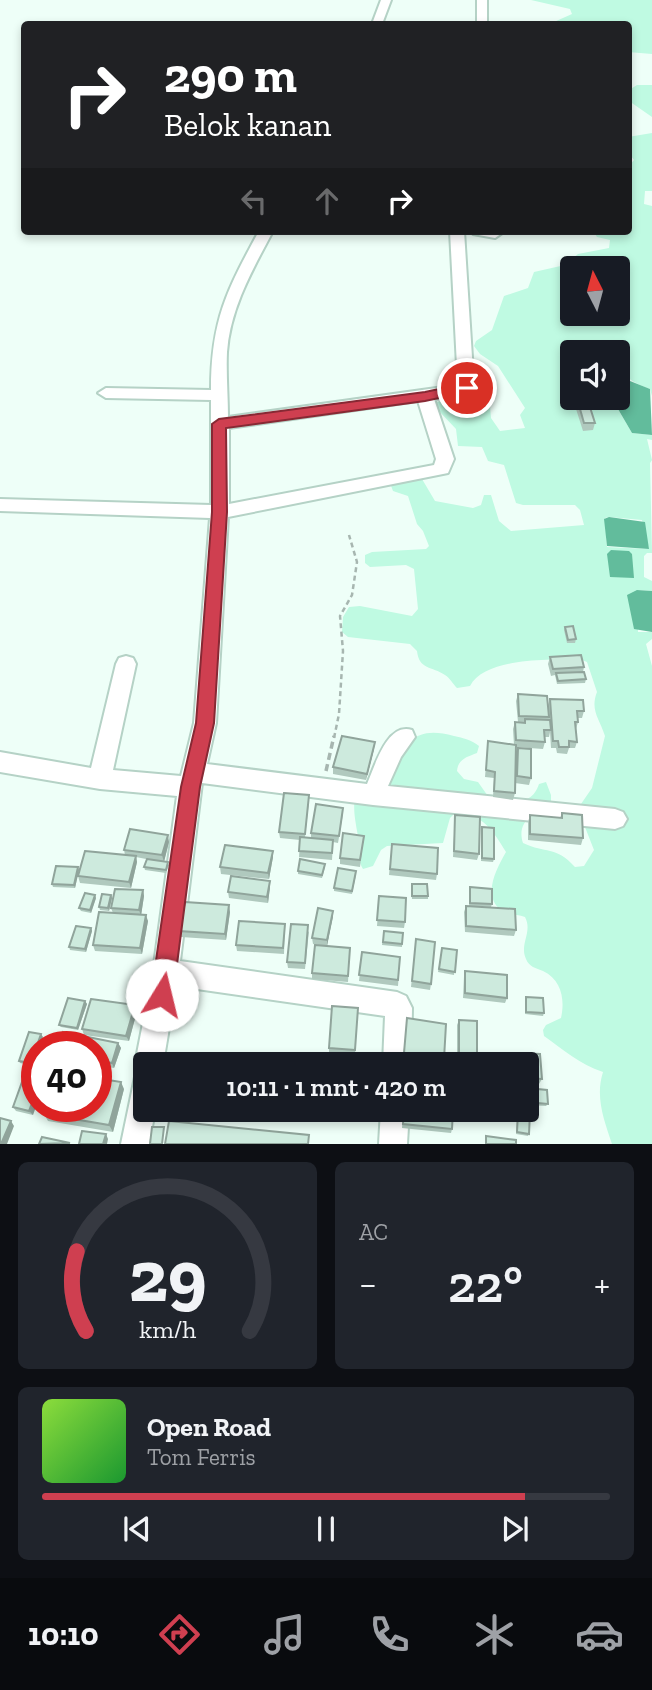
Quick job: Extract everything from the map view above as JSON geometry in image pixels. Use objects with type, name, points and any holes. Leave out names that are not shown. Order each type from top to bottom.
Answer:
[{"type":"street","points":[[378,21],[386,0]]},
{"type":"street","points":[[482,0],[482,21]]},
{"type":"street","points":[[151,1052],[166,972],[192,779],[205,723],[220,512],[217,364],[225,320],[239,281],[263,235]]},
{"type":"street","points":[[219,424],[425,397],[467,388],[457,235]]},
{"type":"street","points":[[106,393],[218,395]]},
{"type":"street","points":[[0,505],[220,512],[442,468],[442,447],[425,397]]},
{"type":"street","points":[[100,779],[126,664]]},
{"type":"street","points":[[373,795],[393,751],[404,737]]},
{"type":"street","points":[[0,762],[100,779],[192,779],[321,788],[615,819]]},
{"type":"street","points":[[166,972],[397,1005],[397,1052]]},
{"type":"street","points":[[135,1144],[139,1122]]},
{"type":"street","points":[[393,1144],[394,1122]]},
{"type":"path","points":[[321,788],[333,748],[339,714],[343,651],[340,617],[352,595],[357,562],[349,535]]},
{"type":"shaded area","points":[[531,0],[652,0],[652,54],[632,52],[632,21],[556,21],[572,14],[570,9]]},
{"type":"shaded area","points":[[637,85],[652,85],[652,117],[632,103],[632,88]]},
{"type":"shaded area","points":[[652,133],[652,191],[645,191],[644,204],[652,206],[652,396],[650,389],[630,379],[630,340],[560,340],[560,410],[619,410],[632,433],[652,435],[652,440],[647,439],[652,460],[652,553],[644,556],[644,577],[652,581],[652,591],[637,590],[638,632],[652,632],[652,639],[646,644],[652,666],[652,1144],[612,1144],[600,1099],[603,1072],[579,1061],[544,1036],[546,1025],[561,1018],[561,991],[549,975],[527,962],[524,954],[528,928],[525,917],[502,911],[492,898],[493,882],[506,852],[486,824],[472,816],[454,814],[450,818],[443,843],[387,846],[381,850],[373,866],[363,869],[354,813],[356,796],[360,790],[388,776],[400,754],[412,740],[420,735],[440,733],[479,746],[477,753],[461,761],[457,771],[464,779],[478,782],[490,799],[526,800],[539,784],[546,782],[551,803],[524,823],[521,836],[523,843],[556,853],[575,867],[584,866],[594,850],[583,822],[581,804],[592,788],[605,736],[596,714],[597,692],[587,662],[580,659],[552,660],[503,665],[478,677],[470,686],[457,688],[445,675],[423,665],[417,651],[410,644],[348,637],[342,632],[343,617],[349,607],[360,606],[412,616],[418,609],[414,569],[406,565],[370,567],[365,563],[365,555],[372,552],[426,549],[429,546],[417,524],[408,496],[393,491],[390,483],[411,477],[422,479],[435,501],[473,508],[481,505],[484,495],[491,495],[499,521],[511,531],[584,525],[580,510],[575,505],[516,503],[504,465],[488,461],[482,447],[458,446],[456,429],[437,409],[436,402],[469,396],[474,389],[482,388],[489,395],[491,418],[500,431],[525,428],[520,415],[525,408],[498,366],[480,354],[474,346],[476,341],[492,330],[504,296],[528,288],[534,272],[560,266],[560,326],[630,326],[630,256],[576,256],[609,248],[610,240],[596,235],[632,235],[632,136]],"holes":[[[605,518],[642,520],[649,549],[607,547]]]},
{"type":"shaded area","points":[[630,381],[650,389],[652,435],[632,433],[619,410],[630,410]]},
{"type":"shaded area","points":[[609,517],[645,522],[649,549],[607,546],[604,519]]},
{"type":"shaded area","points":[[611,550],[629,551],[632,554],[634,578],[610,577],[607,554]]},
{"type":"shaded area","points":[[637,590],[652,591],[652,632],[634,629],[627,595]]},
{"type":"building","points":[[580,410],[591,410],[595,423],[584,423]]},
{"type":"building","points":[[573,626],[576,639],[568,640],[565,627]]},
{"type":"building","points":[[581,655],[584,667],[553,669],[550,657]]},
{"type":"building","points":[[584,672],[586,679],[558,681],[556,673]]},
{"type":"building","points":[[518,694],[547,696],[549,717],[519,716]]},
{"type":"building","points":[[550,699],[583,700],[584,711],[577,711],[578,722],[575,722],[577,742],[569,741],[569,747],[559,747],[558,741],[553,741]]},
{"type":"building","points":[[525,719],[550,720],[551,730],[544,730],[545,742],[516,740],[515,722],[525,723]]},
{"type":"building","points":[[342,736],[375,742],[367,774],[333,767]]},
{"type":"building","points":[[488,741],[516,745],[515,793],[494,791],[495,772],[486,770]]},
{"type":"building","points":[[518,748],[531,749],[531,778],[517,776]]},
{"type":"building","points":[[284,793],[309,795],[305,834],[279,832]]},
{"type":"building","points":[[316,804],[343,808],[339,836],[311,833]]},
{"type":"building","points":[[562,813],[582,815],[583,838],[530,834],[530,815],[562,818]]},
{"type":"building","points":[[455,815],[480,817],[479,854],[454,851]]},
{"type":"building","points":[[482,827],[494,828],[494,859],[482,858]]},
{"type":"building","points":[[130,829],[168,835],[162,855],[124,850]]},
{"type":"building","points":[[343,833],[364,836],[360,860],[340,858]]},
{"type":"building","points":[[300,837],[333,840],[332,853],[299,851]]},
{"type":"building","points":[[392,844],[438,848],[437,874],[390,869]]},
{"type":"building","points":[[225,845],[273,851],[268,873],[220,867]]},
{"type":"building","points":[[85,851],[136,856],[129,882],[78,876]]},
{"type":"building","points":[[147,859],[168,862],[166,870],[144,867]]},
{"type":"building","points":[[300,859],[325,864],[322,875],[298,871]]},
{"type":"building","points":[[56,866],[78,867],[74,885],[52,884]]},
{"type":"building","points":[[338,868],[356,871],[352,891],[334,888]]},
{"type":"building","points":[[231,876],[270,881],[267,897],[228,892]]},
{"type":"building","points":[[412,884],[427,884],[428,896],[412,896]]},
{"type":"building","points":[[470,887],[492,889],[492,904],[470,903]]},
{"type":"building","points":[[115,889],[143,890],[139,910],[111,908]]},
{"type":"building","points":[[85,893],[95,895],[90,910],[79,908]]},
{"type":"building","points":[[102,894],[111,895],[108,908],[99,907]]},
{"type":"building","points":[[379,896],[406,898],[405,922],[377,920]]},
{"type":"building","points":[[185,902],[229,905],[225,934],[179,931]]},
{"type":"building","points":[[466,906],[515,909],[516,930],[466,926]]},
{"type":"building","points":[[318,908],[333,911],[327,940],[312,938]]},
{"type":"building","points":[[99,912],[146,915],[140,948],[93,945]]},
{"type":"building","points":[[239,921],[285,924],[283,948],[236,945]]},
{"type":"building","points":[[291,924],[308,925],[305,963],[287,962]]},
{"type":"building","points":[[76,926],[91,928],[85,949],[69,947]]},
{"type":"building","points":[[384,931],[403,933],[402,944],[383,942]]},
{"type":"building","points":[[416,939],[435,942],[431,984],[412,981]]},
{"type":"building","points":[[315,945],[350,948],[348,976],[312,973]]},
{"type":"building","points":[[442,948],[457,950],[455,972],[439,969]]},
{"type":"building","points":[[362,952],[400,957],[398,980],[359,975]]},
{"type":"building","points":[[465,971],[507,975],[507,998],[465,993]]},
{"type":"building","points":[[131,988],[145,991],[141,1002],[128,999]]},
{"type":"building","points":[[526,997],[543,998],[544,1013],[526,1012]]},
{"type":"building","points":[[68,998],[85,1001],[77,1028],[59,1025]]},
{"type":"building","points":[[91,999],[135,1005],[126,1036],[112,1034],[112,1031],[82,1029]]},
{"type":"building","points":[[332,1006],[358,1008],[355,1050],[329,1048]]},
{"type":"building","points":[[407,1018],[446,1024],[444,1052],[404,1052]]},
{"type":"building","points":[[459,1020],[477,1021],[477,1052],[459,1052]]},
{"type":"building","points":[[112,1042],[118,1043],[112,1063]]},
{"type":"building","points":[[539,1054],[540,1054],[542,1079],[539,1079]]},
{"type":"building","points":[[112,1081],[121,1082],[112,1114]]},
{"type":"building","points":[[21,1085],[21,1109],[13,1107]]},
{"type":"building","points":[[539,1089],[547,1090],[548,1104],[539,1103]]},
{"type":"building","points":[[0,1118],[11,1121],[1,1144],[0,1144]]},
{"type":"building","points":[[169,1122],[309,1135],[308,1144],[165,1144]]},
{"type":"building","points":[[403,1122],[452,1122],[452,1129]]},
{"type":"building","points":[[517,1122],[530,1122],[529,1134],[517,1132]]},
{"type":"building","points":[[152,1127],[164,1127],[162,1144],[150,1144]]},
{"type":"building","points":[[82,1131],[106,1134],[103,1144],[79,1144]]},
{"type":"building","points":[[486,1136],[516,1140],[516,1144],[486,1144]]},
{"type":"building","points":[[42,1137],[70,1143],[39,1144]]},
{"type":"route","points":[[162,995],[190,787],[205,723],[220,512],[219,424],[425,397],[467,388]]}]
